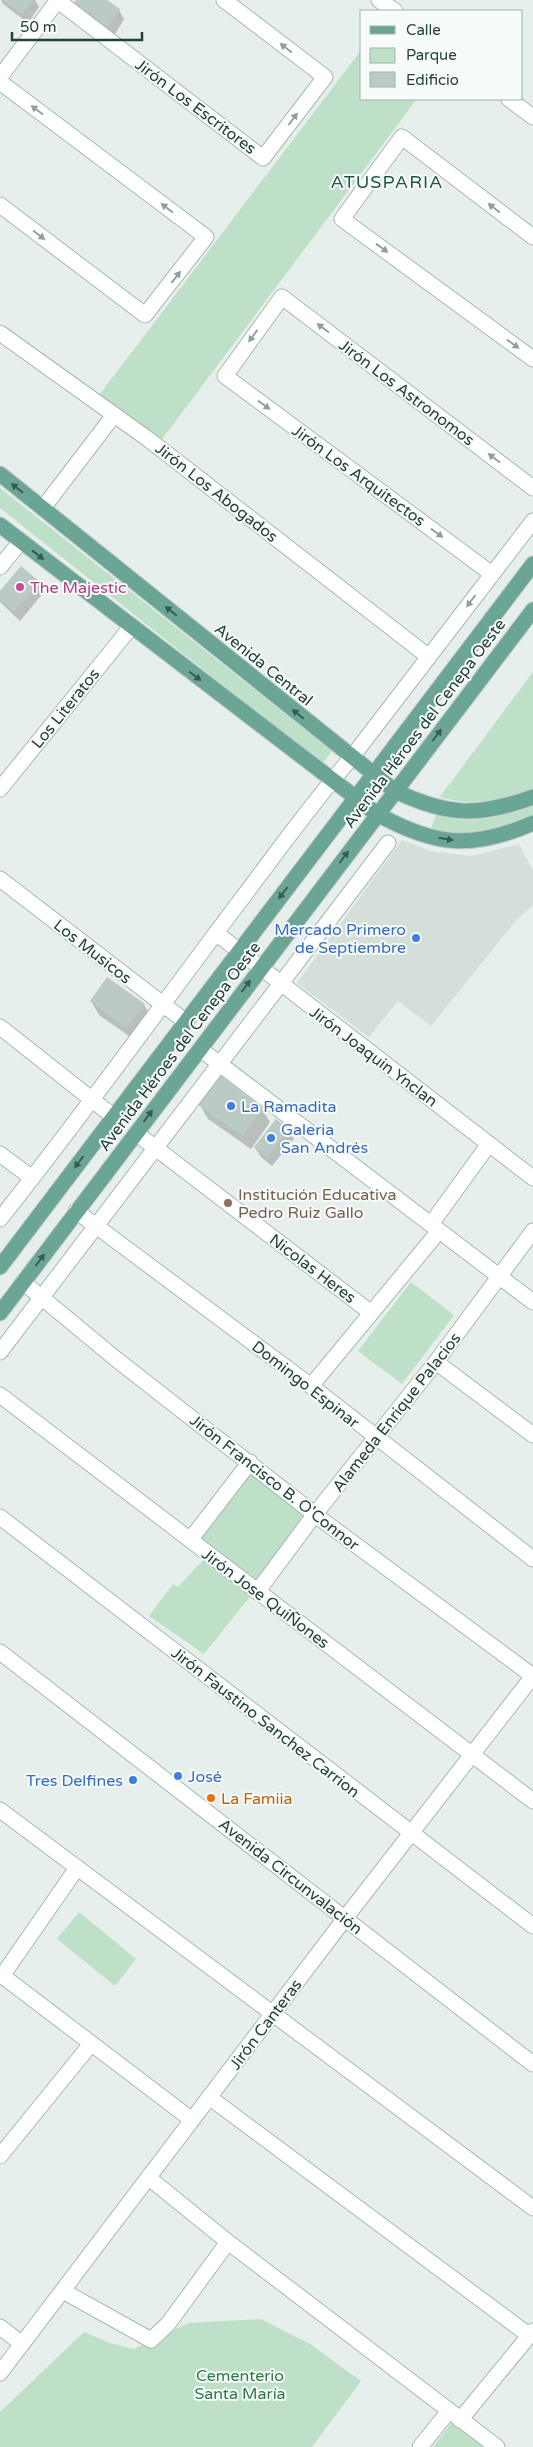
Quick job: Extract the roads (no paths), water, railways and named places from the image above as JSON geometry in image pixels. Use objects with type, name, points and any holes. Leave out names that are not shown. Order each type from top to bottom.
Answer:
[{"type":"main road","name":"Avenida Central","points":[[0,474],[395,790],[422,804],[473,812],[502,808],[533,797]]},
{"type":"main road","points":[[0,525],[331,781],[377,814],[400,826],[426,836],[461,842],[488,840],[533,823]]},
{"type":"main road","name":"Avenida Héroes del Cenepa Oeste","points":[[0,1267],[533,564]]},
{"type":"main road","name":"Avenida Héroes del Cenepa Oeste","points":[[0,1313],[533,610]]},
{"type":"street","name":"Jirón Los Escritores","points":[[57,0],[263,158],[325,77],[224,0]]},
{"type":"street","points":[[0,77],[57,0]]},
{"type":"street","points":[[380,0],[393,10]]},
{"type":"street","points":[[0,82],[206,237],[145,315],[0,205]]},
{"type":"street","points":[[510,100],[533,117]]},
{"type":"street","points":[[533,237],[402,138],[342,219],[533,359]]},
{"type":"street","name":"Jirón Los Astronomos","points":[[225,376],[282,297],[533,488]]},
{"type":"street","name":"Jirón Los Abogados","points":[[0,332],[114,415],[429,657]]},
{"type":"street","name":"Jirón Los Arquitectos","points":[[225,376],[492,574]]},
{"type":"street","points":[[43,508],[114,415]]},
{"type":"street","points":[[0,1219],[93,1100],[162,1004],[331,781],[352,757],[533,521]]},
{"type":"street","points":[[0,567],[21,541]]},
{"type":"street","name":"Los Literatos","points":[[0,789],[131,627]]},
{"type":"street","points":[[0,1352],[388,843]]},
{"type":"street","name":"Los Musicos","points":[[0,880],[186,1022]]},
{"type":"street","name":"Jirón Joaquin Ynclan","points":[[216,933],[533,1178]]},
{"type":"street","points":[[0,1027],[114,1117]]},
{"type":"street","points":[[200,1049],[533,1302]]},
{"type":"street","name":"Nicolas Heres","points":[[136,1132],[370,1312]]},
{"type":"street","points":[[311,1386],[435,1227],[489,1144]]},
{"type":"street","points":[[0,1154],[32,1178]]},
{"type":"street","name":"Domingo Espinar","points":[[76,1211],[311,1386],[533,1559]]},
{"type":"street","name":"Alameda Enrique Palacios","points":[[257,1592],[315,1514],[436,1362],[533,1231]]},
{"type":"street","name":"Jirón Francisco B. O'Connor","points":[[23,1282],[116,1359],[315,1514],[533,1676]]},
{"type":"street","points":[[436,1362],[533,1435]]},
{"type":"street","name":"Jirón Jose QuiÑones","points":[[0,1395],[533,1801]]},
{"type":"street","points":[[190,1540],[250,1462]]},
{"type":"street","name":"Jirón Faustino Sanchez Carrion","points":[[0,1517],[533,1926]]},
{"type":"street","name":"Avenida Circunvalación","points":[[0,1652],[346,1917],[533,2064]]},
{"type":"street","name":"Jirón Canteras","points":[[0,2373],[346,1917],[412,1835],[533,1676]]},
{"type":"street","points":[[0,1810],[272,2015],[296,2029],[533,2208]]},
{"type":"street","points":[[77,1868],[1,1975],[192,2120]]},
{"type":"street","points":[[2,2151],[91,2044]]},
{"type":"street","points":[[210,2097],[531,2334],[455,2416],[420,2447]]},
{"type":"street","points":[[149,2178],[228,2242],[498,2447]]},
{"type":"street","points":[[63,2290],[151,2340],[168,2324],[228,2242]]},
{"type":"street","points":[[0,2327],[22,2344]]},
{"type":"place","name":"The Majestic","points":[[20,587]]},
{"type":"place","name":"Mercado Primero de Septiembre","points":[[416,938]]},
{"type":"place","name":"La Ramadita","points":[[231,1106]]},
{"type":"place","name":"Galeria San Andrés","points":[[271,1138]]},
{"type":"place","name":"Institución Educativa Pedro Ruiz Gallo","points":[[228,1203]]},
{"type":"place","name":"José","points":[[178,1776]]},
{"type":"place","name":"Tres Delfines","points":[[133,1780]]},
{"type":"place","name":"La Famiia","points":[[211,1798]]},
{"type":"district","name":"ATUSPARIA","points":[[387,182]]},
{"type":"park label","name":"Cementerio Santa María","points":[[240,2384]]}]
